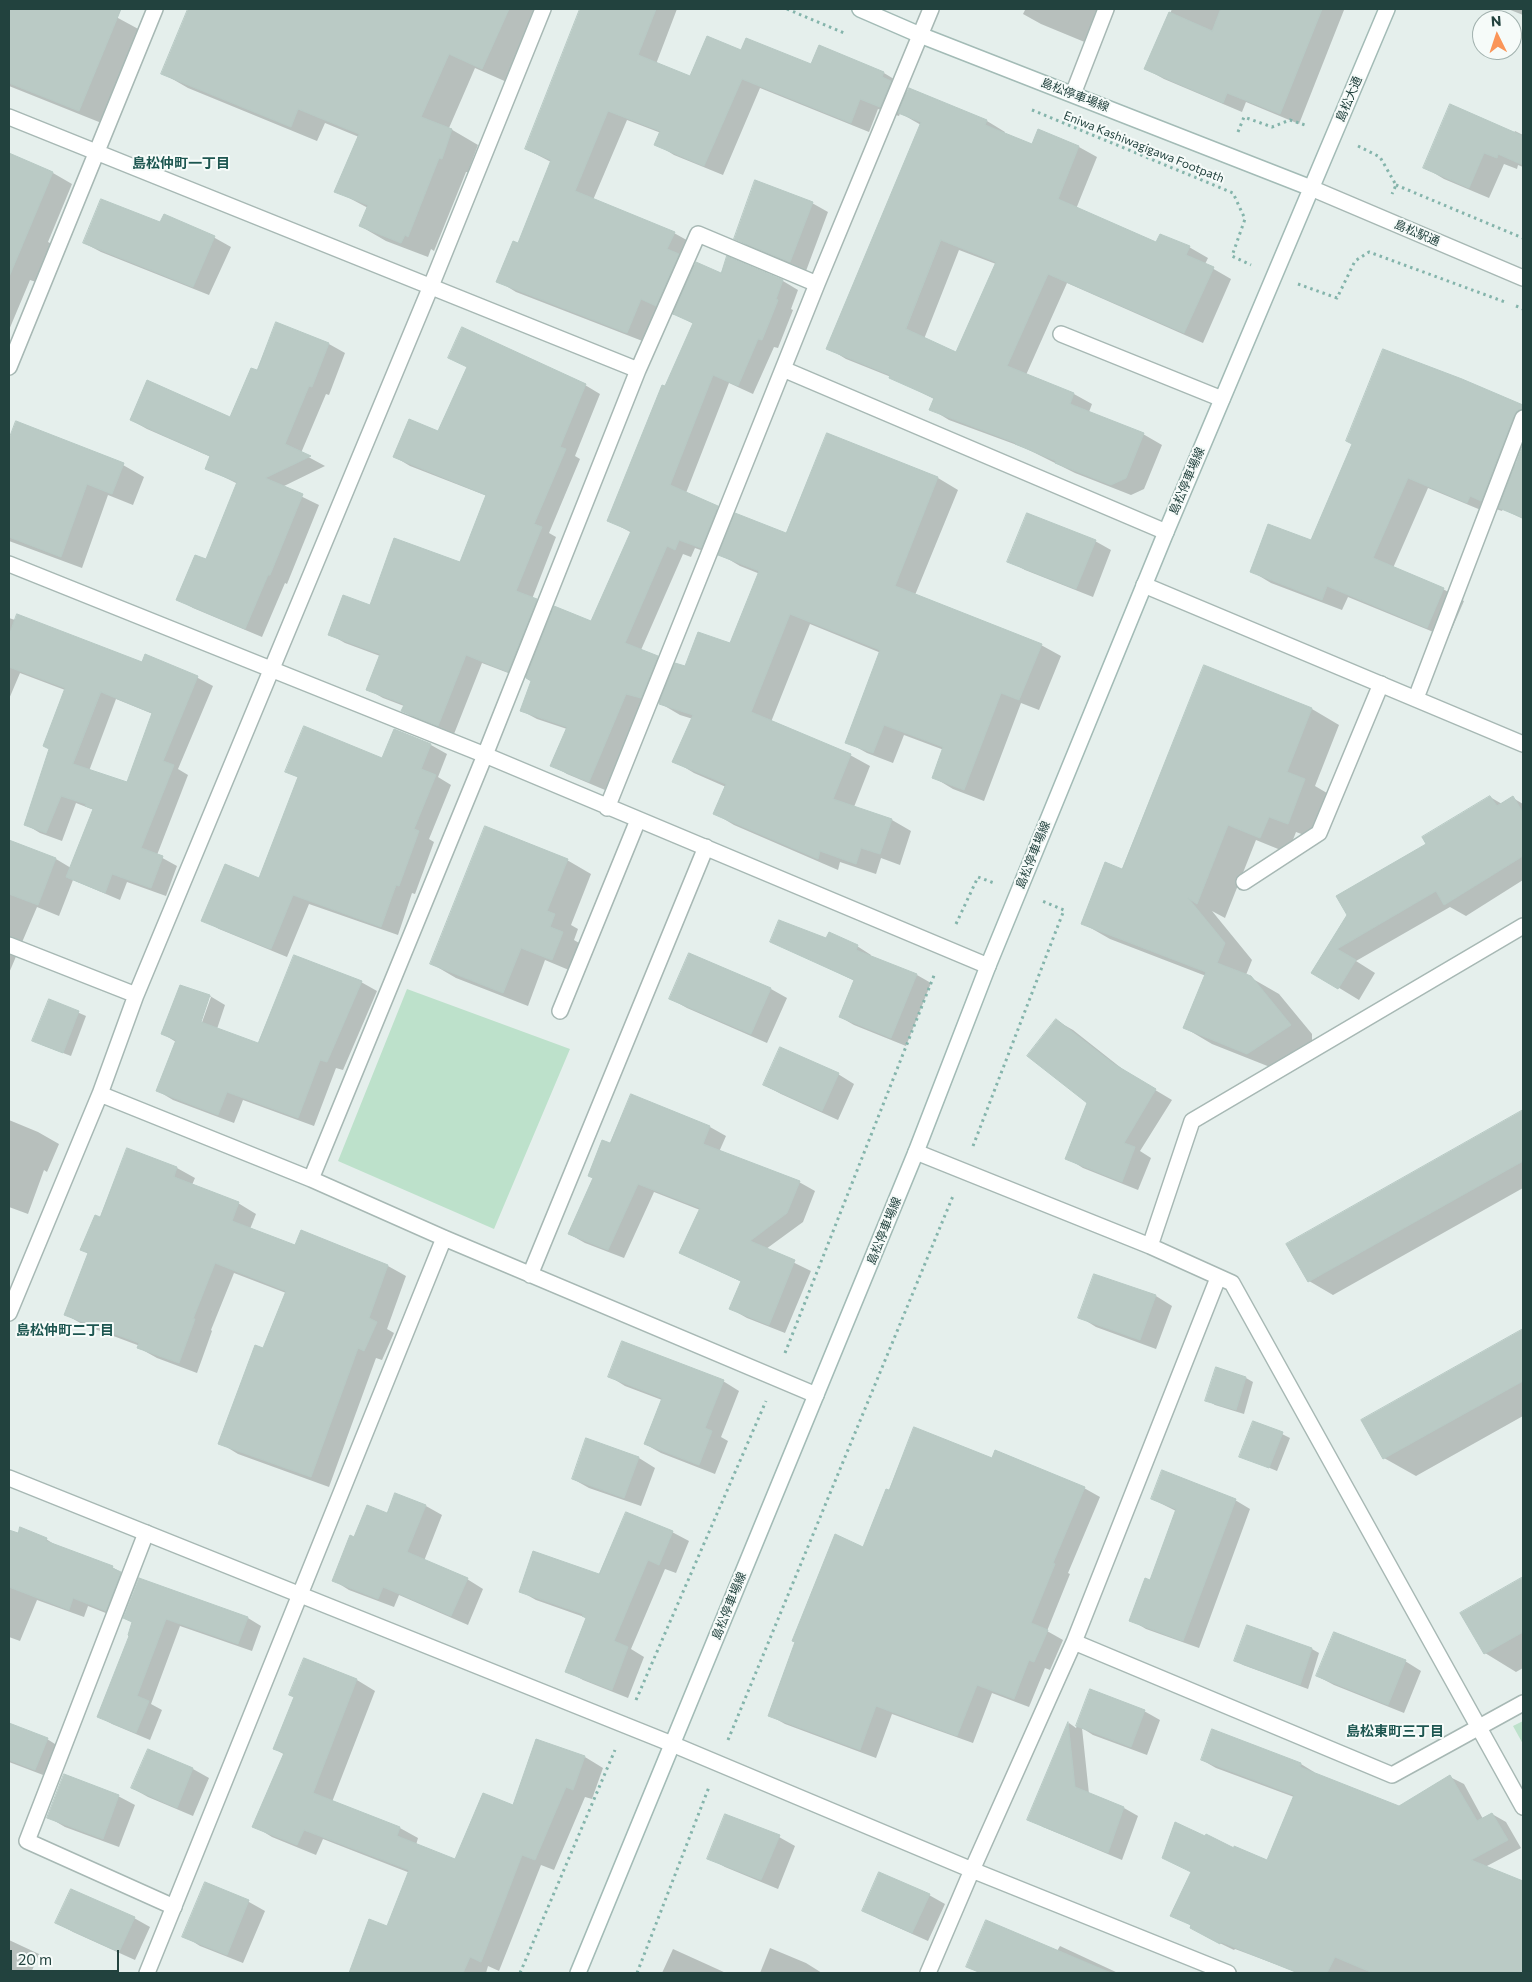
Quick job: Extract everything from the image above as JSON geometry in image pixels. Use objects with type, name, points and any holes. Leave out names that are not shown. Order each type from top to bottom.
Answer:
[{"type":"street","points":[[9,367],[155,9]]},
{"type":"street","points":[[9,1313],[100,1094],[136,995],[431,286],[543,9]]},
{"type":"street","name":"島松停車場線","points":[[578,1973],[916,1152],[988,966],[1166,532],[1311,188],[860,9]]},
{"type":"street","points":[[607,808],[782,369],[931,9]]},
{"type":"street","points":[[1073,94],[1106,9]]},
{"type":"street","name":"島松大通","points":[[1311,188],[1387,9]]},
{"type":"street","points":[[9,117],[638,370]]},
{"type":"street","name":"島松駅通","points":[[1311,188],[1523,278]]},
{"type":"street","points":[[311,1179],[485,755],[638,370],[698,234],[817,284]]},
{"type":"street","points":[[1061,334],[1222,399]]},
{"type":"street","points":[[782,369],[1166,532]]},
{"type":"street","points":[[1416,698],[1523,418]]},
{"type":"street","points":[[9,564],[485,755],[607,808],[706,847],[988,966]]},
{"type":"street","points":[[1144,586],[1523,744]]},
{"type":"street","points":[[1244,882],[1319,834],[1380,684]]},
{"type":"street","points":[[560,1011],[638,820]]},
{"type":"street","points":[[530,1275],[706,847]]},
{"type":"street","points":[[1150,1246],[1192,1121],[1523,926]]},
{"type":"street","points":[[9,945],[136,995]]},
{"type":"street","points":[[100,1094],[311,1179],[530,1275],[816,1394]]},
{"type":"street","points":[[916,1152],[1150,1246],[1232,1283],[1523,1807]]},
{"type":"street","points":[[147,1973],[298,1595],[444,1238]]},
{"type":"street","points":[[928,1973],[1074,1642],[1218,1278]]},
{"type":"street","points":[[9,1478],[672,1744],[972,1870],[1228,1973]]},
{"type":"street","points":[[146,1533],[27,1841],[174,1907]]},
{"type":"street","points":[[1074,1642],[1392,1775],[1479,1729],[1523,1703]]},
{"type":"path","points":[[787,9],[848,34]]},
{"type":"path","name":"Eniwa Kashiwagigawa Footpath","points":[[1027,108],[1233,193],[1245,219],[1232,256],[1273,275],[1336,298],[1354,261],[1369,252],[1506,302]]},
{"type":"path","points":[[1396,186],[1523,238]]},
{"type":"path","points":[[1515,306],[1523,309]]},
{"type":"green space","points":[[407,989],[570,1049],[494,1229],[338,1161]]},
{"type":"green space","points":[[1523,1721],[1523,1744],[1513,1726]]},
{"type":"building","points":[[9,9],[121,9],[79,111],[9,83]]},
{"type":"building","points":[[188,9],[509,9],[482,69],[449,54],[421,117],[452,129],[442,159],[439,158],[408,237],[405,235],[401,243],[359,226],[368,205],[334,192],[359,134],[298,109],[291,127],[161,74]]},
{"type":"building","points":[[580,9],[656,9],[638,55],[690,76],[707,36],[741,50],[746,38],[811,64],[819,45],[884,72],[882,77],[891,81],[880,107],[860,99],[851,123],[742,79],[704,166],[654,145],[660,131],[608,111],[575,191],[675,232],[667,249],[679,254],[656,306],[641,299],[627,333],[496,282],[513,241],[518,243],[551,160],[525,149]]},
{"type":"building","points":[[1221,9],[1322,9],[1280,114],[1227,93],[1223,103],[1144,69],[1169,12],[1212,31]]},
{"type":"building","points":[[909,88],[987,120],[985,125],[1032,144],[1038,129],[1079,146],[1058,199],[1156,242],[1160,234],[1190,246],[1186,255],[1214,267],[1184,333],[1048,274],[1007,366],[1074,393],[1070,404],[1144,433],[1126,478],[1111,485],[1055,463],[1056,461],[1016,443],[929,410],[934,398],[889,378],[890,375],[826,349],[921,122],[898,113]],"holes":[[[941,240],[996,262],[956,352],[906,329]]]},
{"type":"building","points":[[1450,104],[1523,136],[1523,165],[1498,154],[1497,158],[1484,153],[1469,188],[1423,168]]},
{"type":"building","points":[[9,153],[53,172],[9,277]]},
{"type":"building","points":[[755,180],[813,202],[790,262],[734,239]]},
{"type":"building","points":[[101,199],[160,222],[164,214],[215,236],[193,287],[83,243]]},
{"type":"building","points":[[727,256],[783,280],[776,299],[778,300],[762,340],[758,339],[738,386],[713,375],[670,485],[718,506],[701,548],[679,540],[675,550],[667,546],[625,643],[658,656],[641,698],[626,694],[589,782],[550,766],[567,727],[520,711],[531,681],[526,678],[554,606],[591,621],[631,531],[607,521],[662,385],[665,386],[693,323],[673,314],[696,262],[721,273]]},
{"type":"building","points":[[276,322],[329,343],[312,387],[309,386],[285,444],[311,456],[265,478],[303,494],[270,575],[268,575],[245,629],[176,600],[195,555],[206,559],[237,482],[205,469],[210,456],[130,420],[147,380],[230,417],[251,368],[257,370]]},
{"type":"building","points":[[462,327],[586,384],[560,447],[566,449],[534,524],[542,527],[516,591],[537,599],[508,672],[466,655],[438,726],[401,711],[404,705],[401,703],[366,690],[380,654],[328,635],[343,595],[370,605],[394,538],[460,562],[486,495],[393,457],[409,419],[438,431],[467,367],[448,358]]},
{"type":"building","points":[[1383,349],[1523,405],[1523,409],[1518,410],[1514,415],[1481,501],[1470,496],[1467,503],[1408,478],[1373,558],[1444,588],[1427,628],[1327,586],[1322,600],[1250,572],[1268,524],[1311,540],[1352,444],[1346,441]]},
{"type":"building","points":[[16,421],[124,463],[112,494],[87,484],[61,557],[9,537],[9,439]]},
{"type":"building","points":[[827,433],[938,477],[895,586],[1042,644],[1019,700],[1001,693],[964,790],[932,778],[943,747],[884,725],[873,753],[845,743],[880,650],[790,614],[751,712],[851,754],[833,799],[892,819],[880,854],[861,848],[856,864],[820,851],[818,859],[713,814],[726,784],[672,762],[693,715],[659,704],[675,663],[685,666],[698,632],[730,643],[759,571],[718,555],[735,513],[786,533]]},
{"type":"building","points":[[1523,444],[1523,518],[1499,508]]},
{"type":"building","points":[[1027,513],[1096,540],[1076,589],[1007,562]]},
{"type":"building","points":[[17,614],[142,662],[145,654],[198,676],[163,761],[174,765],[141,848],[163,856],[151,888],[112,874],[105,893],[66,877],[93,809],[85,806],[86,804],[61,796],[46,833],[24,825],[49,749],[43,746],[65,688],[9,667],[9,636]],"holes":[[[101,692],[152,713],[127,782],[73,764]]]},
{"type":"building","points":[[1204,665],[1312,708],[1287,772],[1305,779],[1288,824],[1269,817],[1260,838],[1228,825],[1197,904],[1188,898],[1225,943],[1217,963],[1251,976],[1291,1025],[1247,1054],[1183,1028],[1206,972],[1081,924],[1105,862],[1122,869]]},
{"type":"building","points":[[304,726],[382,758],[394,729],[431,744],[421,769],[436,775],[414,829],[419,831],[399,886],[396,885],[381,927],[293,895],[271,949],[201,921],[225,864],[259,878],[298,777],[285,772]]},
{"type":"building","points":[[1490,796],[1497,806],[1513,796],[1523,813],[1523,856],[1444,905],[1436,891],[1337,949],[1356,960],[1338,989],[1311,973],[1347,915],[1336,896],[1426,844],[1422,837]]},
{"type":"building","points":[[485,826],[568,859],[547,911],[555,914],[550,927],[563,932],[552,960],[521,948],[503,993],[430,964]]},
{"type":"building","points":[[9,840],[56,858],[38,905],[9,894]]},
{"type":"building","points":[[779,920],[826,938],[829,932],[858,945],[856,950],[917,974],[891,1038],[839,1017],[854,980],[770,942]]},
{"type":"building","points":[[689,953],[771,988],[751,1034],[669,999]]},
{"type":"building","points":[[294,955],[362,981],[327,1062],[320,1060],[298,1118],[227,1092],[218,1115],[156,1091],[176,1040],[161,1034],[180,985],[210,995],[201,1022],[258,1043]]},
{"type":"building","points":[[49,999],[79,1011],[63,1053],[32,1041]]},
{"type":"building","points":[[1056,1019],[1114,1064],[1156,1089],[1124,1143],[1135,1147],[1122,1182],[1065,1159],[1087,1103],[1027,1056]]},
{"type":"building","points":[[780,1047],[839,1073],[822,1111],[763,1085]]},
{"type":"building","points":[[631,1094],[710,1126],[703,1144],[800,1181],[787,1213],[750,1241],[795,1260],[769,1325],[729,1309],[741,1281],[679,1253],[700,1208],[638,1184],[608,1250],[568,1234],[593,1178],[588,1176],[602,1140],[610,1143]]},
{"type":"building","points":[[1523,1110],[1523,1161],[1308,1282],[1286,1244]]},
{"type":"building","points":[[127,1148],[177,1167],[174,1177],[239,1202],[232,1221],[295,1245],[301,1230],[388,1265],[369,1318],[377,1322],[364,1351],[358,1348],[311,1477],[218,1444],[255,1345],[263,1348],[286,1291],[215,1263],[193,1319],[195,1319],[179,1363],[137,1348],[139,1343],[64,1315],[88,1253],[80,1250],[95,1215],[100,1217]]},
{"type":"building","points":[[1094,1274],[1156,1295],[1140,1340],[1078,1318]]},
{"type":"building","points":[[1523,1329],[1523,1381],[1383,1459],[1361,1420]]},
{"type":"building","points":[[622,1341],[724,1380],[705,1428],[712,1431],[699,1465],[644,1444],[662,1398],[608,1377]]},
{"type":"building","points":[[1216,1367],[1246,1377],[1236,1410],[1205,1401]]},
{"type":"building","points":[[1253,1421],[1283,1432],[1269,1468],[1239,1457]]},
{"type":"building","points":[[914,1427],[992,1458],[995,1450],[1085,1487],[1053,1563],[1055,1564],[1031,1623],[1048,1630],[1034,1662],[1029,1660],[1014,1699],[977,1685],[957,1736],[876,1706],[860,1750],[768,1716],[795,1642],[792,1641],[835,1534],[863,1547],[886,1489],[889,1490]]},
{"type":"building","points":[[586,1438],[639,1457],[624,1498],[572,1479]]},
{"type":"building","points":[[1162,1470],[1236,1499],[1183,1641],[1129,1621],[1145,1578],[1150,1580],[1176,1509],[1151,1499]]},
{"type":"building","points":[[395,1493],[426,1505],[407,1552],[468,1578],[451,1616],[383,1587],[378,1599],[332,1581],[350,1535],[354,1537],[367,1505],[387,1513]]},
{"type":"building","points":[[626,1512],[673,1531],[659,1565],[648,1560],[614,1641],[628,1647],[612,1690],[565,1672],[586,1618],[582,1616],[583,1614],[519,1592],[533,1551],[599,1574]]},
{"type":"building","points":[[20,1527],[47,1538],[46,1541],[113,1566],[112,1568],[121,1572],[106,1611],[73,1598],[69,1610],[9,1587],[9,1530],[18,1533]]},
{"type":"building","points":[[1523,1577],[1523,1632],[1484,1654],[1460,1613]]},
{"type":"building","points":[[139,1578],[248,1617],[238,1644],[166,1619],[137,1696],[149,1701],[136,1733],[97,1717],[129,1636],[132,1622],[123,1618]]},
{"type":"building","points":[[1247,1625],[1312,1648],[1300,1685],[1234,1661]]},
{"type":"building","points":[[1334,1632],[1406,1660],[1388,1705],[1316,1676]]},
{"type":"building","points":[[304,1658],[357,1679],[313,1793],[400,1827],[397,1836],[455,1859],[483,1793],[513,1805],[536,1739],[585,1756],[573,1790],[566,1787],[535,1860],[522,1855],[481,1962],[470,1957],[463,1973],[349,1973],[369,1919],[387,1926],[409,1870],[304,1830],[297,1845],[252,1827],[284,1753],[273,1749],[294,1697],[289,1695]]},
{"type":"building","points":[[1090,1689],[1145,1710],[1131,1747],[1076,1726]]},
{"type":"building","points":[[1068,1722],[1075,1787],[1124,1807],[1108,1853],[1027,1820]]},
{"type":"building","points":[[9,1723],[48,1738],[35,1770],[9,1760]]},
{"type":"building","points":[[1212,1729],[1301,1763],[1300,1767],[1399,1806],[1450,1775],[1477,1821],[1492,1813],[1508,1840],[1471,1860],[1523,1881],[1523,1973],[1373,1973],[1335,1957],[1327,1973],[1298,1973],[1221,1942],[1220,1944],[1190,1928],[1191,1925],[1170,1916],[1191,1872],[1162,1858],[1175,1822],[1205,1836],[1206,1834],[1234,1848],[1234,1846],[1267,1860],[1294,1795],[1201,1760]]},
{"type":"building","points":[[148,1749],[193,1768],[177,1808],[131,1788]]},
{"type":"building","points":[[64,1774],[119,1795],[103,1839],[47,1818]]},
{"type":"building","points":[[725,1814],[780,1835],[761,1880],[707,1859]]},
{"type":"building","points":[[879,1872],[930,1894],[912,1933],[862,1911]]},
{"type":"building","points":[[205,1882],[249,1900],[227,1955],[182,1937]]},
{"type":"building","points":[[71,1889],[135,1917],[119,1952],[55,1923]]},
{"type":"building","points":[[986,1920],[1111,1973],[981,1973],[966,1967]]},
{"type":"district","name":"島松仲町一丁目","points":[[181,163]]},
{"type":"district","name":"島松仲町二丁目","points":[[65,1330]]},
{"type":"district","name":"島松東町三丁目","points":[[1395,1731]]}]
